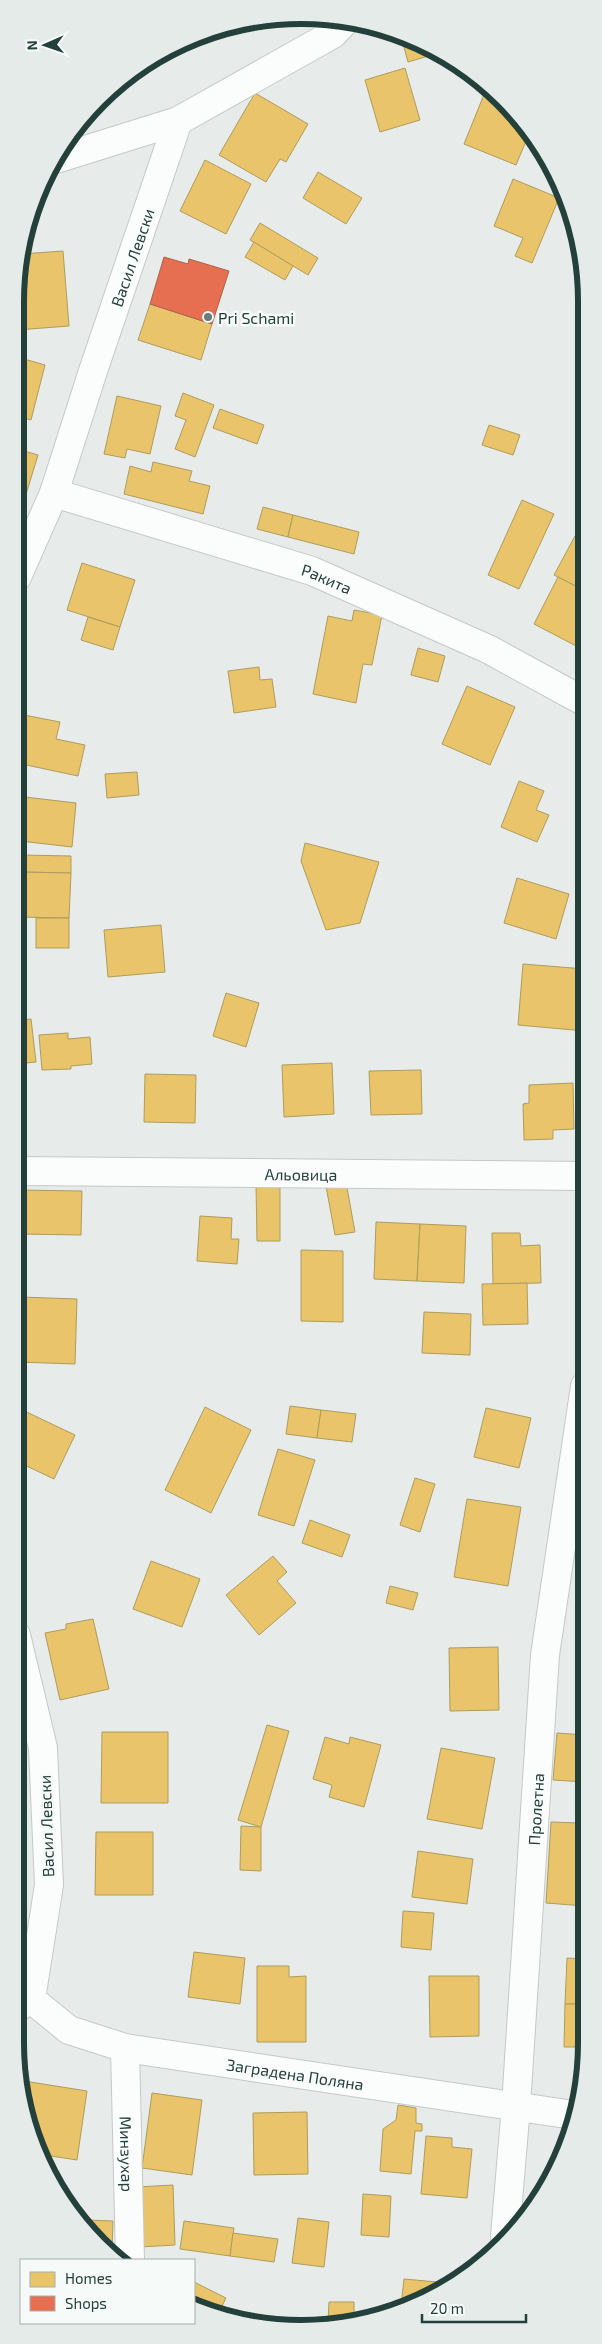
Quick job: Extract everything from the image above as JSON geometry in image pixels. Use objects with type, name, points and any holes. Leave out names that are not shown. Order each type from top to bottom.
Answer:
[{"type":"street","points":[[65,156],[178,121],[339,27]]},
{"type":"street","name":"Васил Левски","points":[[24,561],[54,493],[96,362],[178,121]]},
{"type":"street","name":"Ракита","points":[[54,493],[312,571],[488,649],[578,698]]},
{"type":"street","name":"Альовица","points":[[24,1171],[578,1176]]},
{"type":"street","name":"Пролетна","points":[[506,2230],[516,2106],[545,1655],[578,1435]]},
{"type":"street","name":"Васил Левски","points":[[24,1668],[43,1748],[49,1885],[24,1999]]},
{"type":"street","name":"Заградена Поляна","points":[[24,2005],[70,2030],[125,2048],[569,2115]]},
{"type":"street","name":"Минзухар","points":[[125,2048],[130,2259]]},
{"type":"building: Homes","points":[[403,43],[430,56],[408,62]]},
{"type":"building: Homes","points":[[405,68],[420,120],[380,132],[365,80]]},
{"type":"building: Homes","points":[[255,93],[308,124],[286,162],[280,159],[266,182],[219,155]]},
{"type":"building: Homes","points":[[484,93],[509,118],[527,140],[516,165],[464,144]]},
{"type":"building: Homes","points":[[205,160],[251,184],[226,234],[180,211]]},
{"type":"building: Homes","points":[[318,172],[362,198],[346,224],[303,198]]},
{"type":"building: Homes","points":[[513,179],[558,198],[532,263],[515,256],[523,238],[494,226]]},
{"type":"building: Homes","points":[[260,223],[318,258],[308,275],[250,240]]},
{"type":"building: Homes","points":[[254,242],[293,266],[285,280],[245,257]]},
{"type":"building: Homes","points":[[63,251],[69,326],[24,329],[24,283],[28,254]]},
{"type":"building: Homes","points":[[150,304],[212,324],[201,360],[138,340]]},
{"type":"building: Homes","points":[[24,359],[45,365],[31,420],[24,418]]},
{"type":"building: Homes","points":[[183,393],[214,405],[195,457],[175,449],[186,420],[175,416]]},
{"type":"building: Homes","points":[[117,396],[161,406],[150,454],[127,449],[125,458],[104,454]]},
{"type":"building: Homes","points":[[220,409],[264,425],[257,444],[213,428]]},
{"type":"building: Homes","points":[[489,425],[520,435],[513,455],[482,445]]},
{"type":"building: Homes","points":[[24,451],[38,455],[24,501]]},
{"type":"building: Homes","points":[[153,462],[192,471],[189,481],[210,486],[203,514],[124,494],[130,466],[151,472]]},
{"type":"building: Homes","points":[[522,500],[554,514],[519,589],[488,575]]},
{"type":"building: Homes","points":[[263,507],[293,515],[288,537],[257,529]]},
{"type":"building: Homes","points":[[293,515],[359,532],[354,554],[288,537]]},
{"type":"building: Homes","points":[[575,536],[578,538],[578,587],[554,575]]},
{"type":"building: Homes","points":[[82,563],[135,580],[120,627],[67,610]]},
{"type":"building: Homes","points":[[558,577],[578,587],[578,647],[534,624]]},
{"type":"building: Homes","points":[[354,610],[382,615],[372,665],[363,664],[356,703],[313,694],[328,616],[352,621]]},
{"type":"building: Homes","points":[[88,617],[120,627],[113,650],[81,640]]},
{"type":"building: Homes","points":[[418,648],[445,656],[438,682],[411,675]]},
{"type":"building: Homes","points":[[259,667],[260,680],[272,679],[276,707],[234,713],[228,671]]},
{"type":"building: Homes","points":[[467,686],[515,707],[490,765],[442,744]]},
{"type":"building: Homes","points":[[24,715],[60,722],[56,739],[85,745],[78,776],[24,764]]},
{"type":"building: Homes","points":[[137,772],[139,795],[107,798],[105,774]]},
{"type":"building: Homes","points":[[519,781],[544,791],[536,810],[549,815],[537,842],[501,827]]},
{"type":"building: Homes","points":[[25,797],[76,803],[72,847],[24,841]]},
{"type":"building: Homes","points":[[305,843],[379,862],[360,923],[326,930],[301,861]]},
{"type":"building: Homes","points":[[24,855],[71,856],[71,873],[24,872]]},
{"type":"building: Homes","points":[[24,872],[71,873],[69,918],[24,917]]},
{"type":"building: Homes","points":[[517,878],[569,894],[556,939],[504,923]]},
{"type":"building: Homes","points":[[36,918],[69,918],[69,948],[36,948]]},
{"type":"building: Homes","points":[[161,925],[165,972],[108,977],[104,930]]},
{"type":"building: Homes","points":[[523,964],[578,968],[578,1030],[518,1025]]},
{"type":"building: Homes","points":[[226,993],[259,1003],[246,1047],[213,1036]]},
{"type":"building: Homes","points":[[31,1019],[36,1062],[24,1063],[24,1020]]},
{"type":"building: Homes","points":[[68,1033],[68,1039],[90,1037],[92,1064],[71,1066],[71,1069],[42,1070],[39,1035]]},
{"type":"building: Homes","points":[[332,1063],[334,1114],[284,1117],[282,1065]]},
{"type":"building: Homes","points":[[421,1070],[422,1114],[371,1115],[369,1071]]},
{"type":"building: Homes","points":[[145,1074],[196,1075],[195,1123],[144,1122]]},
{"type":"building: Homes","points":[[573,1083],[574,1129],[553,1130],[553,1139],[524,1140],[523,1104],[529,1103],[529,1085]]},
{"type":"building: Homes","points":[[346,1182],[355,1232],[335,1235],[326,1186]]},
{"type":"building: Homes","points":[[256,1185],[280,1185],[280,1241],[257,1241]]},
{"type":"building: Homes","points":[[24,1190],[82,1191],[81,1235],[24,1234]]},
{"type":"building: Homes","points":[[200,1216],[232,1218],[231,1239],[239,1239],[237,1264],[197,1261]]},
{"type":"building: Homes","points":[[376,1222],[420,1224],[417,1281],[374,1279]]},
{"type":"building: Homes","points":[[420,1224],[466,1226],[464,1283],[417,1281]]},
{"type":"building: Homes","points":[[492,1233],[520,1233],[521,1246],[540,1245],[541,1283],[493,1284]]},
{"type":"building: Homes","points":[[301,1250],[343,1251],[343,1322],[301,1321]]},
{"type":"building: Homes","points":[[527,1283],[528,1324],[483,1325],[482,1284]]},
{"type":"building: Homes","points":[[24,1297],[77,1299],[75,1364],[24,1362]]},
{"type":"building: Homes","points":[[424,1312],[471,1314],[470,1355],[422,1353]]},
{"type":"building: Homes","points":[[290,1406],[321,1410],[317,1438],[286,1434]]},
{"type":"building: Homes","points":[[205,1407],[251,1430],[211,1513],[165,1490]]},
{"type":"building: Homes","points":[[486,1408],[531,1418],[519,1468],[474,1457]]},
{"type":"building: Homes","points":[[321,1410],[356,1414],[352,1442],[317,1438]]},
{"type":"building: Homes","points":[[24,1411],[75,1435],[54,1479],[24,1465]]},
{"type":"building: Homes","points":[[278,1449],[315,1460],[294,1526],[258,1515]]},
{"type":"building: Homes","points":[[415,1478],[435,1484],[420,1532],[400,1525]]},
{"type":"building: Homes","points":[[467,1499],[521,1507],[508,1586],[454,1577]]},
{"type":"building: Homes","points":[[310,1520],[350,1535],[342,1557],[302,1543]]},
{"type":"building: Homes","points":[[273,1556],[287,1572],[277,1581],[296,1603],[259,1635],[226,1595]]},
{"type":"building: Homes","points":[[151,1561],[200,1579],[182,1627],[133,1609]]},
{"type":"building: Homes","points":[[390,1586],[418,1593],[413,1610],[386,1603]]},
{"type":"building: Homes","points":[[93,1619],[109,1689],[60,1700],[45,1633],[66,1629],[66,1624]]},
{"type":"building: Homes","points":[[498,1647],[499,1710],[450,1711],[449,1648]]},
{"type":"building: Homes","points":[[267,1725],[289,1731],[261,1827],[238,1820]]},
{"type":"building: Homes","points":[[102,1732],[168,1732],[168,1803],[101,1803]]},
{"type":"building: Homes","points":[[557,1733],[578,1734],[578,1782],[553,1780]]},
{"type":"building: Homes","points":[[325,1737],[349,1744],[350,1737],[381,1745],[364,1807],[329,1797],[332,1785],[313,1779]]},
{"type":"building: Homes","points":[[441,1748],[495,1758],[482,1829],[427,1819]]},
{"type":"building: Homes","points":[[551,1822],[578,1823],[578,1905],[546,1903]]},
{"type":"building: Homes","points":[[241,1826],[261,1827],[261,1871],[240,1870]]},
{"type":"building: Homes","points":[[96,1832],[153,1832],[153,1895],[95,1895]]},
{"type":"building: Homes","points":[[418,1851],[473,1859],[467,1904],[412,1897]]},
{"type":"building: Homes","points":[[403,1911],[434,1913],[431,1950],[401,1947]]},
{"type":"building: Homes","points":[[194,1952],[245,1958],[240,2004],[188,1997]]},
{"type":"building: Homes","points":[[567,1958],[578,1959],[578,2004],[565,2004]]},
{"type":"building: Homes","points":[[257,1966],[289,1966],[289,1977],[306,1976],[306,2042],[257,2042]]},
{"type":"building: Homes","points":[[429,1976],[479,1976],[479,2036],[430,2037]]},
{"type":"building: Homes","points":[[565,2004],[578,2004],[578,2047],[564,2047]]},
{"type":"building: Homes","points":[[26,2081],[87,2091],[77,2160],[48,2155],[33,2115]]},
{"type":"building: Homes","points":[[152,2093],[202,2100],[192,2175],[142,2168]]},
{"type":"building: Homes","points":[[398,2105],[416,2108],[416,2123],[422,2124],[422,2131],[415,2131],[411,2174],[380,2171],[383,2129],[396,2120]]},
{"type":"building: Homes","points":[[307,2112],[308,2174],[254,2175],[253,2113]]},
{"type":"building: Homes","points":[[426,2136],[452,2138],[452,2147],[472,2149],[467,2198],[421,2194]]},
{"type":"building: Homes","points":[[173,2185],[175,2245],[140,2247],[137,2187]]},
{"type":"building: Homes","points":[[363,2194],[391,2196],[389,2237],[361,2235]]},
{"type":"building: Homes","points":[[298,2218],[329,2222],[324,2267],[292,2263]]},
{"type":"building: Homes","points":[[88,2220],[113,2221],[112,2246]]},
{"type":"building: Homes","points":[[184,2221],[234,2228],[230,2256],[180,2249]]},
{"type":"building: Homes","points":[[233,2233],[278,2239],[274,2262],[230,2256]]},
{"type":"building: Homes","points":[[404,2279],[441,2282],[424,2292],[402,2301]]},
{"type":"building: Homes","points":[[195,2282],[226,2298],[221,2309],[195,2299]]},
{"type":"building: Homes","points":[[329,2302],[354,2302],[354,2315],[328,2319]]},
{"type":"building: Shops","points":[[164,257],[188,264],[189,259],[229,271],[212,324],[150,304]]},
{"type":"place","name":"Pri Schami","points":[[208,317]]}]
